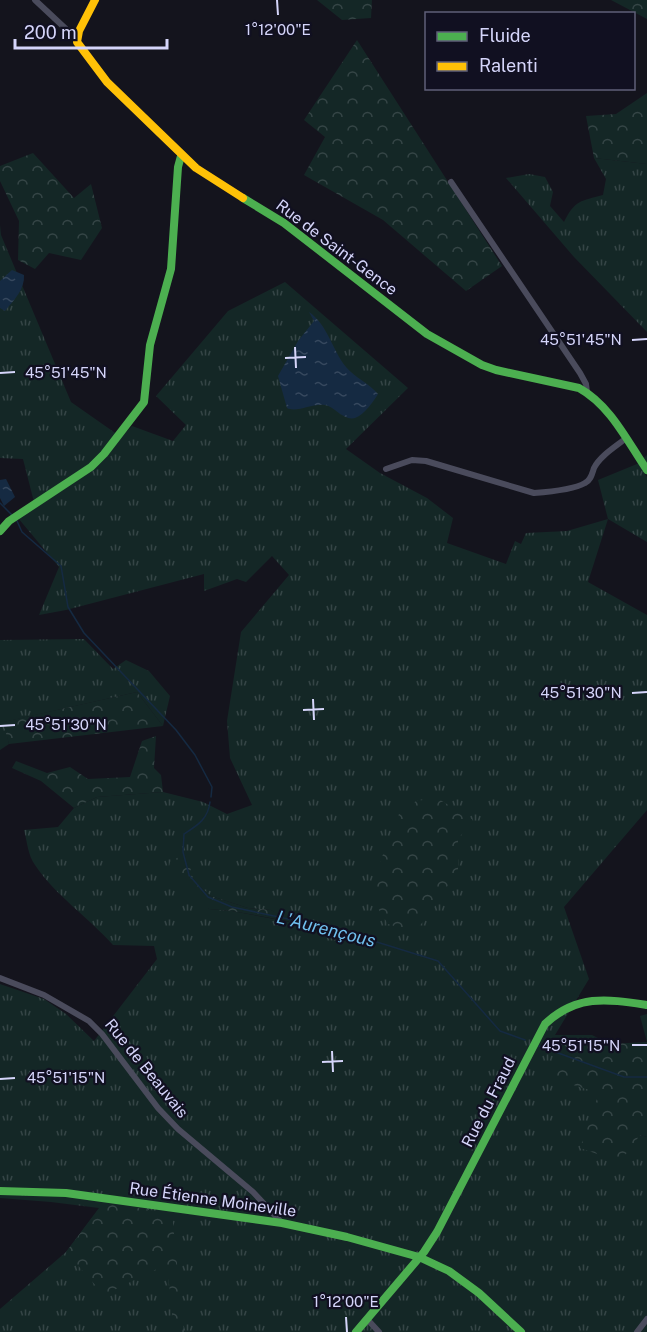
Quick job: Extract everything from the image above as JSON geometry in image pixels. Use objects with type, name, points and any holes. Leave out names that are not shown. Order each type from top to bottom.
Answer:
[{"type":"street","name":"Rue de Saint-Gence","points":[[35,0],[76,36],[84,54],[107,82],[181,156],[214,180],[284,223],[428,334],[482,365],[579,388],[587,392],[601,404],[647,470]]},
{"type":"street","points":[[76,36],[96,0]]},
{"type":"street","points":[[0,531],[9,521],[91,467],[104,454],[144,402],[150,345],[171,269],[178,167],[181,156]]},
{"type":"street","points":[[451,182],[580,374],[586,384],[587,392]]},
{"type":"street","points":[[386,469],[412,460],[426,461],[534,493],[549,492],[584,484],[591,478],[595,466],[601,459],[625,439]]},
{"type":"street","name":"Rue de Beauvais","points":[[0,978],[44,995],[89,1021],[102,1034],[158,1108],[178,1129],[253,1192],[282,1223]]},
{"type":"street","name":"Rue du Fraud","points":[[356,1332],[428,1246],[437,1232],[545,1024],[575,1004],[596,998],[647,1005]]},
{"type":"street","name":"Rue Étienne Moineville","points":[[0,1191],[66,1194],[282,1223],[347,1237],[419,1257],[449,1271],[479,1293],[520,1332]]},
{"type":"street","points":[[428,1246],[429,1255],[436,1265]]},
{"type":"street","points":[[403,1253],[409,1259],[410,1268]]},
{"type":"street","points":[[367,1319],[379,1332]]},
{"type":"street","points":[[637,1332],[647,1319]]},
{"type":"green space","points":[[317,0],[372,0],[371,18],[342,20]]},
{"type":"green space","points":[[611,0],[647,0],[647,19]]},
{"type":"green space","points":[[357,40],[502,266],[466,291],[383,220],[304,175],[325,137],[304,120]]},
{"type":"green space","points":[[647,93],[647,164],[594,158],[586,116],[616,114]]},
{"type":"green space","points":[[33,153],[74,198],[91,184],[102,228],[81,260],[49,253],[35,269],[18,260],[19,221],[0,181],[0,166]]},
{"type":"green space","points":[[594,158],[647,164],[647,332],[574,257],[506,178],[529,174],[545,177],[553,192],[550,206],[564,222],[579,202],[603,195],[606,179]]},
{"type":"green space","points":[[0,225],[1,235],[71,402],[121,437],[132,426],[173,441],[186,425],[156,396],[228,311],[285,282],[408,388],[346,449],[380,473],[427,498],[453,518],[447,543],[506,564],[515,541],[521,544],[526,533],[567,531],[608,519],[588,582],[647,615],[647,810],[564,907],[589,979],[555,1035],[599,1092],[640,1135],[647,1137],[647,1332],[0,1332],[0,1309],[66,1252],[99,1208],[0,1198],[0,984],[44,999],[66,1014],[94,1041],[157,959],[154,946],[113,945],[62,897],[33,861],[24,830],[58,827],[74,808],[97,797],[163,792],[203,802],[227,814],[252,805],[230,758],[227,721],[241,632],[289,575],[272,556],[246,582],[237,579],[204,591],[204,574],[39,615],[59,567],[18,518],[35,506],[23,459],[0,458]],"holes":[[[187,876],[211,896],[248,908],[271,910],[290,922],[209,909]]]},
{"type":"green space","points":[[647,455],[645,474],[647,477],[647,542],[608,519],[598,480],[637,464]]},
{"type":"green space","points":[[84,639],[113,669],[126,660],[149,671],[170,696],[163,726],[137,692],[4,722],[9,744],[0,750],[0,640]]},
{"type":"green space","points":[[137,692],[163,726],[9,744],[3,722]]},
{"type":"green space","points":[[156,736],[154,768],[161,775],[163,792],[97,797],[74,808],[41,781],[12,768],[16,761],[47,773],[70,767],[88,779],[130,777],[142,741]]},
{"type":"green space","points":[[437,798],[473,820],[458,839],[458,870],[427,918],[413,932],[388,924],[373,901],[376,872],[399,814],[416,801]]},
{"type":"green space","points":[[188,856],[193,864],[188,876],[211,896],[248,908],[271,910],[293,922],[209,909],[168,872],[170,862],[179,857]]},
{"type":"green space","points":[[647,1014],[647,1042],[640,1016]]},
{"type":"green space","points":[[555,1035],[592,1035],[610,1044],[647,1042],[647,1137],[640,1135],[620,1162],[580,1148],[599,1093],[557,1080]]},
{"type":"green space","points":[[104,1202],[172,1214],[184,1332],[174,1332],[167,1264],[104,1295],[66,1252]]},
{"type":"water","points":[[12,270],[24,275],[24,280],[18,294],[5,311],[0,308],[0,281]]},
{"type":"water","points":[[309,312],[321,324],[346,367],[378,394],[365,411],[355,418],[347,418],[325,405],[287,408],[278,376],[298,341],[314,321]]},
{"type":"water","points":[[6,479],[15,497],[4,506],[0,498],[0,480]]},
{"type":"waterway","name":"L'Aurençous","points":[[0,503],[12,515]]},
{"type":"waterway","name":"L'Aurençous","points":[[17,521],[22,532],[61,566],[68,607],[84,633],[176,730],[195,755],[212,787],[211,797]]},
{"type":"waterway","name":"L'Aurençous","points":[[210,802],[205,817],[184,834],[183,852],[189,875],[208,897],[232,907],[335,929],[438,961],[500,1031],[525,1040]]},
{"type":"waterway","name":"L'Aurençous","points":[[539,1046],[624,1077],[647,1077]]},
{"type":"traffic: fast","points":[[0,531],[9,521],[91,467],[104,454],[144,402],[150,345],[171,269],[178,167],[181,156]]},
{"type":"traffic: fast","points":[[243,198],[284,223],[427,334],[482,365],[496,370],[579,388],[609,414],[647,470]]},
{"type":"traffic: fast","points":[[356,1332],[424,1252],[437,1232],[545,1024],[557,1014],[581,1003],[606,1000],[647,1005]]},
{"type":"traffic: fast","points":[[0,1191],[66,1193],[282,1223],[347,1237],[419,1257],[449,1271],[479,1293],[521,1332]]},
{"type":"traffic: slow","points":[[95,0],[79,31],[77,42],[107,82],[196,168],[243,198]]}]
